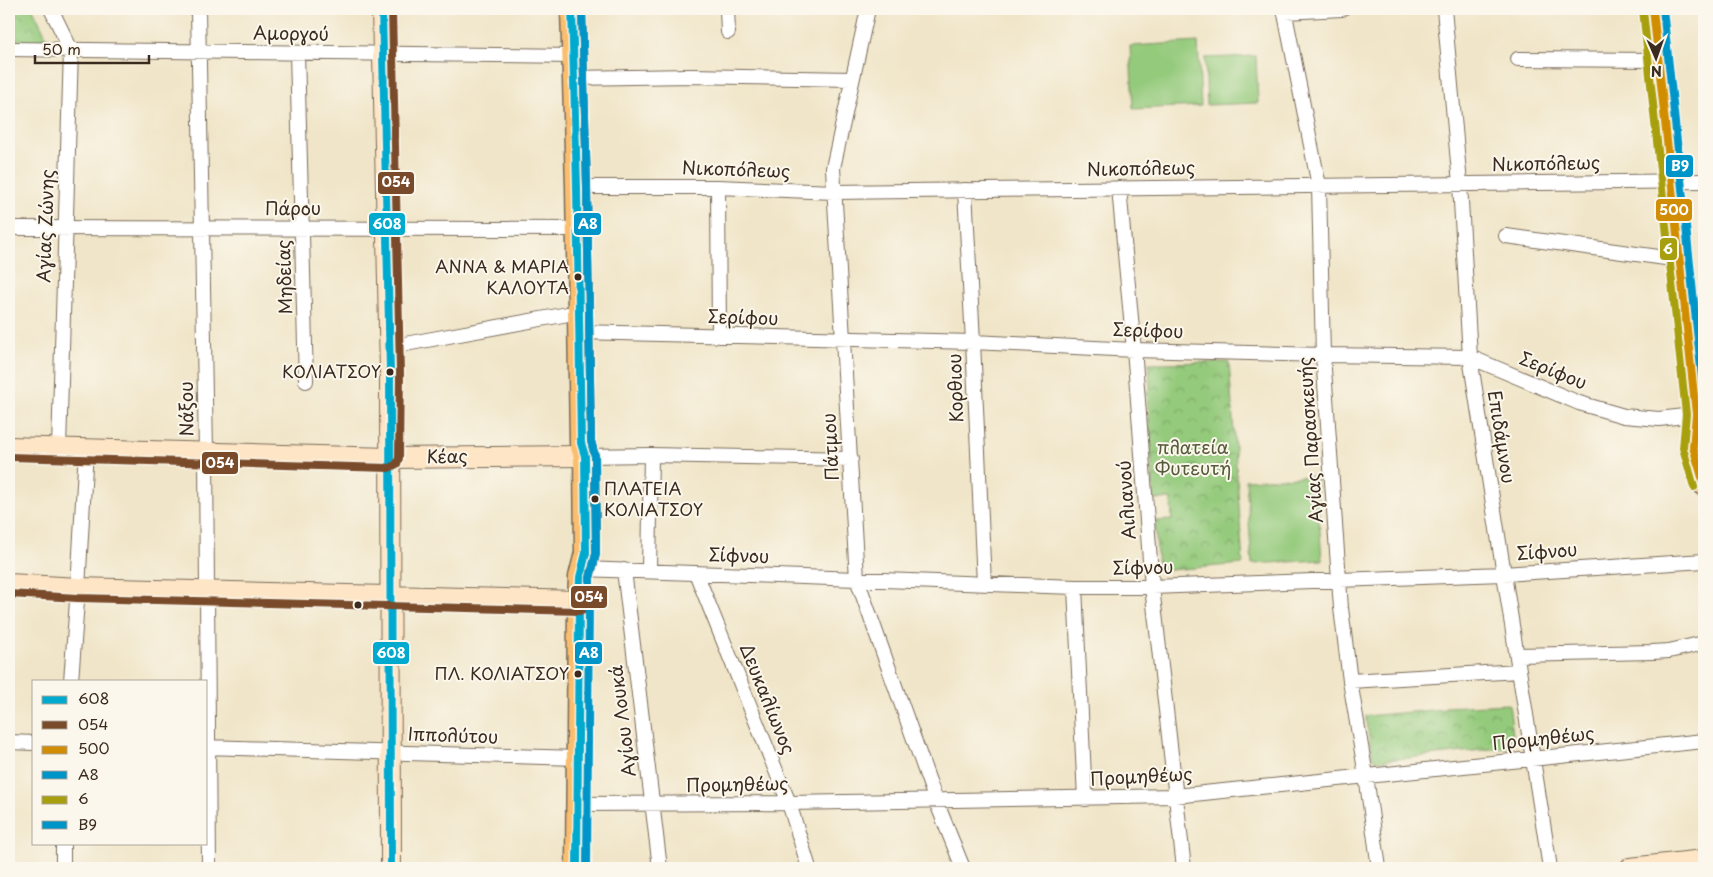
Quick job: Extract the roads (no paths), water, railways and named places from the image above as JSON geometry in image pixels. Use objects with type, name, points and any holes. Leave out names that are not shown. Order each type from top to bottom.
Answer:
[{"type":"main road","points":[[572,9],[581,443],[585,456],[586,553],[582,569],[579,601],[577,868]]},
{"type":"main road","points":[[1653,9],[1680,260],[1702,418],[1693,447],[1704,484]]},
{"type":"street","name":"Αγίας Ζώνης","points":[[51,9],[71,50],[59,448]]},
{"type":"street","name":"Νάξου","points":[[198,9],[208,591],[209,868]]},
{"type":"street","points":[[382,9],[389,347],[391,868]]},
{"type":"street","points":[[727,9],[728,32]]},
{"type":"street","name":"Πάτμου","points":[[868,9],[833,168],[857,579],[936,801],[964,868]]},
{"type":"street","points":[[1285,10],[1342,9]]},
{"type":"street","name":"Επιδάμνου","points":[[1444,9],[1460,184],[1470,357],[1550,868]]},
{"type":"street","name":"Αγίας Παρασκευής","points":[[1285,10],[1319,186],[1323,356],[1341,608],[1350,681],[1379,868]]},
{"type":"street","name":"Αμοργού","points":[[9,49],[574,56]]},
{"type":"street","name":"Μηδείας","points":[[297,53],[306,381]]},
{"type":"street","points":[[1518,59],[1658,60]]},
{"type":"street","points":[[574,78],[690,76],[852,78]]},
{"type":"street","name":"Νικοπόλεως","points":[[577,187],[718,187],[834,192],[1704,181]]},
{"type":"street","points":[[718,187],[719,336]]},
{"type":"street","name":"Αιλιανού","points":[[1119,188],[1134,350],[1152,587],[1184,868]]},
{"type":"street","name":"Κορθιου","points":[[965,190],[984,584]]},
{"type":"street","name":"Πάρου","points":[[9,228],[578,229]]},
{"type":"street","points":[[1506,236],[1680,260]]},
{"type":"street","name":"Σερίφου","points":[[389,347],[579,322],[719,336],[973,342],[1134,350],[1323,356],[1470,357],[1579,403],[1624,416],[1659,419],[1702,418]]},
{"type":"street","name":"Κέας","points":[[9,447],[389,458],[585,456]]},
{"type":"street","points":[[71,680],[86,449]]},
{"type":"street","points":[[649,571],[651,455]]},
{"type":"street","points":[[585,456],[651,455],[851,459]]},
{"type":"street","name":"Σίφνου","points":[[582,569],[1075,587],[1152,587],[1503,574],[1704,561]]},
{"type":"street","name":"Αγίου Λουκά","points":[[624,570],[660,868]]},
{"type":"street","name":"Δευκαλίωνος","points":[[696,573],[789,803],[809,868]]},
{"type":"street","points":[[9,584],[78,588],[579,601]]},
{"type":"street","points":[[1075,587],[1085,799]]},
{"type":"street","points":[[1517,655],[1669,651],[1704,643]]},
{"type":"street","points":[[1350,681],[1519,671]]},
{"type":"street","name":"Προμηθέως","points":[[577,804],[652,805],[1175,796],[1704,741]]},
{"type":"street","points":[[9,742],[32,743]]},
{"type":"street","name":"Ιππολύτου","points":[[208,748],[578,758]]},
{"type":"street","points":[[63,844],[63,868]]},
{"type":"street","points":[[1630,868],[1704,860]]},
{"type":"place","name":"ΑΝΝΑ & ΜΑΡΙΑ ΚΑΛΟΥΤΑ","points":[[578,277]]},
{"type":"place","name":"ΚΟΛΙΑΤΣΟΥ","points":[[390,372]]},
{"type":"place","name":"ΠΛΑΤΕΙΑ ΚΟΛΙΑΤΣΟΥ","points":[[595,499]]},
{"type":"place","name":"ΠΛ. ΚΟΛΙΑΤΣΟΥ","points":[[578,674]]},
{"type":"park label","name":"πλατεία Φυτευτή","points":[[1193,458]]}]
